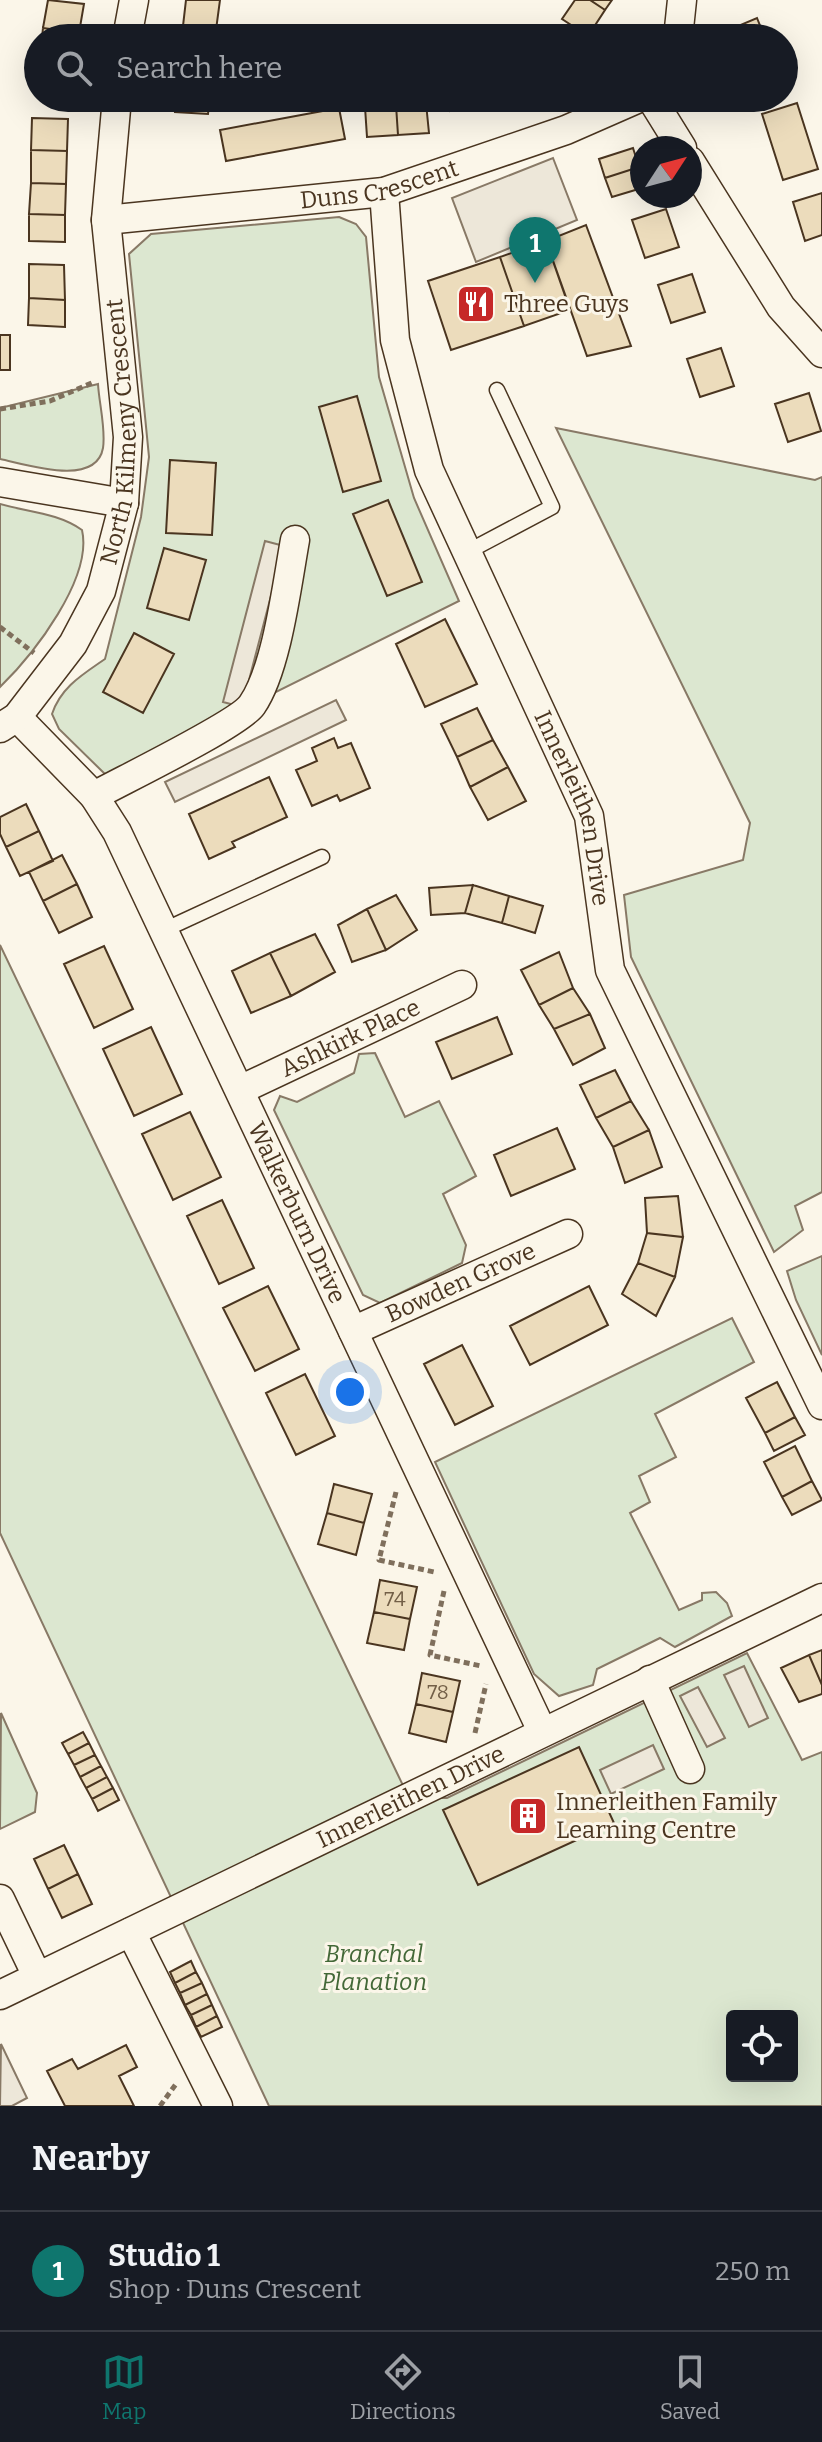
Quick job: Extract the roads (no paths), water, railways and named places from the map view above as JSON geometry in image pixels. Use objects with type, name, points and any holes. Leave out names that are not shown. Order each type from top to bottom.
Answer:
[{"type":"street","points":[[130,24],[134,0]]},
{"type":"street","points":[[679,24],[682,0]]},
{"type":"street","name":"North Kilmeny Crescent","points":[[8,722],[73,644],[101,591],[124,503],[128,437],[106,220],[116,112]]},
{"type":"street","name":"Duns Crescent","points":[[106,220],[384,192],[566,130],[607,112]]},
{"type":"street","points":[[660,112],[675,136]]},
{"type":"street","points":[[702,180],[781,307],[822,353]]},
{"type":"street","name":"Innerleithen Drive","points":[[384,192],[395,340],[429,470],[589,816],[610,970],[822,1405]]},
{"type":"street","points":[[0,482],[124,503]]},
{"type":"street","points":[[94,796],[230,723],[251,707],[262,686],[282,612],[295,540]]},
{"type":"street","name":"Walkerburn Drive","points":[[8,722],[94,796],[117,832],[542,1731]]},
{"type":"street","name":"Ashkirk Place","points":[[240,1090],[462,985]]},
{"type":"street","name":"Bowden Grove","points":[[353,1331],[568,1234]]},
{"type":"street","name":"Innerleithen Drive","points":[[0,1995],[822,1598]]},
{"type":"street","points":[[650,1680],[690,1769]]},
{"type":"street","points":[[0,1899],[37,1976]]},
{"type":"street","points":[[131,1932],[218,2106]]},
{"type":"lane","points":[[467,552],[552,507],[497,390]]},
{"type":"lane","points":[[164,930],[322,857]]},
{"type":"place","name":"Studio 1","points":[[535,283]]},
{"type":"place","name":"Three Guys","points":[[476,304]]},
{"type":"place","name":"Innerleithen Family Learning Centre","points":[[528,1816]]},
{"type":"park label","name":"Branchal Planation","points":[[374,1968]]}]
